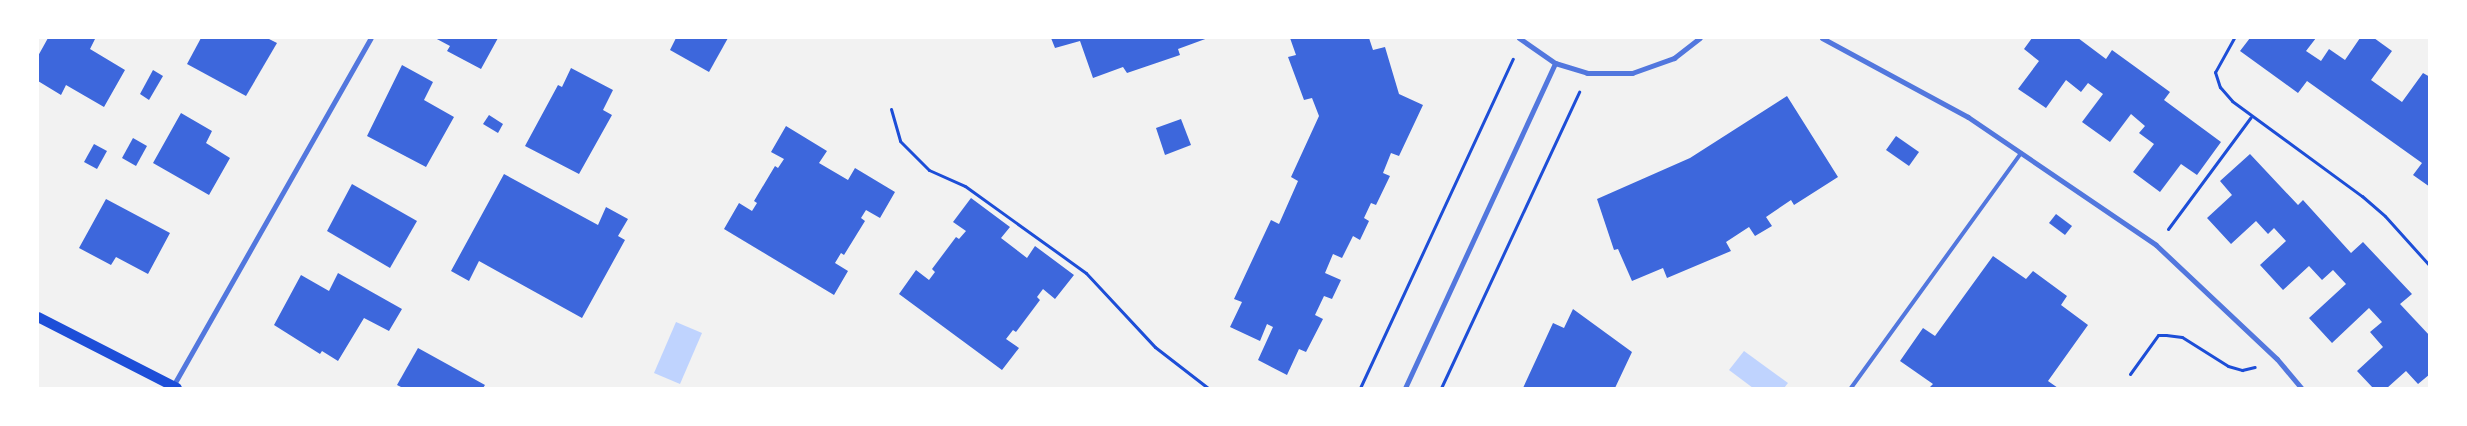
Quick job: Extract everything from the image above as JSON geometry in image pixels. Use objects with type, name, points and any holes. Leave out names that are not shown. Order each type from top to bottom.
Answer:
[{"type":"main road","points":[[38,317],[175,387]]},
{"type":"street","points":[[175,387],[371,38]]},
{"type":"street","points":[[1520,39],[1555,63],[1587,73],[1632,73],[1674,58],[1700,38]]},
{"type":"street","points":[[1822,38],[1968,117],[2156,245],[2277,359],[2301,388]]},
{"type":"street","points":[[1405,388],[1555,63]]},
{"type":"lane","points":[[1850,388],[2021,153]]},
{"type":"path","points":[[2234,38],[2215,72],[2220,87],[2251,117],[2362,196],[2385,216],[2430,266]]},
{"type":"path","points":[[1360,388],[1520,39]]},
{"type":"path","points":[[1441,388],[1587,73]]},
{"type":"path","points":[[891,109],[900,141],[929,170],[966,186],[1086,273],[1155,347],[1208,388]]},
{"type":"path","points":[[2156,245],[2251,117]]},
{"type":"path","points":[[2130,374],[2158,335],[2182,337],[2209,356],[2242,370],[2277,359]]},
{"type":"water","points":[[676,322],[702,333],[680,384],[654,373]]},
{"type":"water","points":[[1744,351],[1788,383],[1784,388],[1753,388],[1729,370]]},
{"type":"building","points":[[48,38],[93,38],[95,39],[90,49],[125,70],[104,107],[66,85],[61,95],[38,81],[38,56]]},
{"type":"building","points":[[201,38],[267,38],[277,43],[246,96],[187,64]]},
{"type":"building","points":[[435,38],[498,38],[481,69],[447,51],[450,46]]},
{"type":"building","points":[[676,38],[728,38],[709,72],[670,50]]},
{"type":"building","points":[[1051,38],[1208,38],[1178,49],[1180,55],[1127,73],[1123,67],[1093,78],[1080,41],[1055,48]]},
{"type":"building","points":[[1290,38],[1369,38],[1373,50],[1385,47],[1399,94],[1423,105],[1399,156],[1391,153],[1383,173],[1390,176],[1376,205],[1371,203],[1364,218],[1369,221],[1360,240],[1353,236],[1342,258],[1333,254],[1325,273],[1341,280],[1332,299],[1324,296],[1315,315],[1323,319],[1306,352],[1299,349],[1287,375],[1258,360],[1273,327],[1267,324],[1260,341],[1230,327],[1242,302],[1234,299],[1271,220],[1279,224],[1298,181],[1291,177],[1319,116],[1312,98],[1304,100],[1288,57],[1296,55]]},
{"type":"building","points":[[2032,38],[2078,38],[2106,59],[2112,50],[2170,92],[2164,100],[2221,142],[2197,175],[2181,164],[2160,192],[2133,172],[2154,144],[2139,133],[2145,126],[2131,114],[2110,142],[2082,122],[2103,94],[2088,83],[2081,92],[2066,80],[2046,108],[2018,89],[2039,61],[2024,49]]},
{"type":"building","points":[[2250,38],[2316,38],[2306,51],[2321,61],[2329,49],[2345,60],[2360,38],[2374,38],[2392,51],[2371,80],[2402,102],[2423,73],[2430,77],[2430,187],[2413,175],[2422,163],[2307,81],[2298,93],[2240,51]]},
{"type":"building","points":[[402,65],[433,82],[424,100],[454,117],[426,167],[367,136]]},
{"type":"building","points":[[571,68],[613,90],[603,110],[612,115],[579,174],[525,146],[558,85],[562,87]]},
{"type":"building","points":[[153,70],[163,76],[149,100],[140,94]]},
{"type":"building","points":[[1787,96],[1838,177],[1794,205],[1791,200],[1766,217],[1772,226],[1755,236],[1749,227],[1726,242],[1731,251],[1667,278],[1663,268],[1632,281],[1618,249],[1614,250],[1597,199],[1690,158]]},
{"type":"building","points":[[181,113],[212,131],[206,143],[230,158],[209,195],[153,163]]},
{"type":"building","points":[[489,115],[503,124],[498,133],[483,124]]},
{"type":"building","points":[[1181,119],[1191,145],[1165,155],[1156,128]]},
{"type":"building","points":[[786,126],[827,151],[819,163],[848,180],[855,168],[895,192],[880,218],[866,210],[861,218],[865,221],[844,255],[841,253],[835,263],[848,271],[834,295],[724,229],[739,203],[752,211],[757,203],[754,201],[775,166],[778,168],[784,159],[771,152]]},
{"type":"building","points":[[1896,136],[1919,152],[1909,166],[1886,150]]},
{"type":"building","points":[[133,138],[147,146],[136,166],[122,158]]},
{"type":"building","points":[[94,144],[107,151],[97,169],[84,162]]},
{"type":"building","points":[[2250,154],[2298,205],[2303,200],[2351,253],[2363,242],[2412,294],[2400,304],[2430,336],[2430,374],[2418,384],[2406,371],[2387,388],[2373,388],[2357,371],[2383,347],[2370,332],[2382,322],[2369,308],[2332,343],[2309,318],[2346,284],[2333,270],[2322,280],[2309,266],[2283,290],[2260,265],[2286,241],[2274,228],[2268,234],[2256,221],[2231,244],[2207,218],[2232,195],[2220,181]]},
{"type":"building","points":[[504,174],[598,225],[606,207],[628,219],[618,236],[625,240],[582,318],[479,261],[469,281],[451,271]]},
{"type":"building","points":[[352,184],[417,221],[390,268],[327,231]]},
{"type":"building","points":[[971,198],[1010,227],[1001,238],[1027,258],[1035,246],[1074,275],[1055,299],[1043,289],[1037,297],[1040,300],[1016,332],[1013,330],[1006,339],[1019,348],[1002,370],[899,294],[916,270],[929,280],[935,272],[932,269],[956,237],[959,239],[966,231],[953,222]]},
{"type":"building","points":[[106,199],[170,233],[148,274],[116,257],[111,265],[79,248]]},
{"type":"building","points":[[2056,214],[2072,226],[2065,235],[2049,223]]},
{"type":"building","points":[[1993,256],[2026,279],[2033,271],[2067,296],[2061,305],[2088,325],[2048,381],[2058,388],[1929,388],[1933,384],[1900,361],[1923,328],[1935,336]]},
{"type":"building","points":[[338,273],[402,309],[389,331],[364,318],[338,361],[322,351],[320,354],[274,325],[301,275],[329,291]]},
{"type":"building","points":[[1573,309],[1632,352],[1615,388],[1523,388],[1553,323],[1564,328]]},
{"type":"building","points":[[418,348],[485,385],[483,388],[403,388],[397,385]]}]
